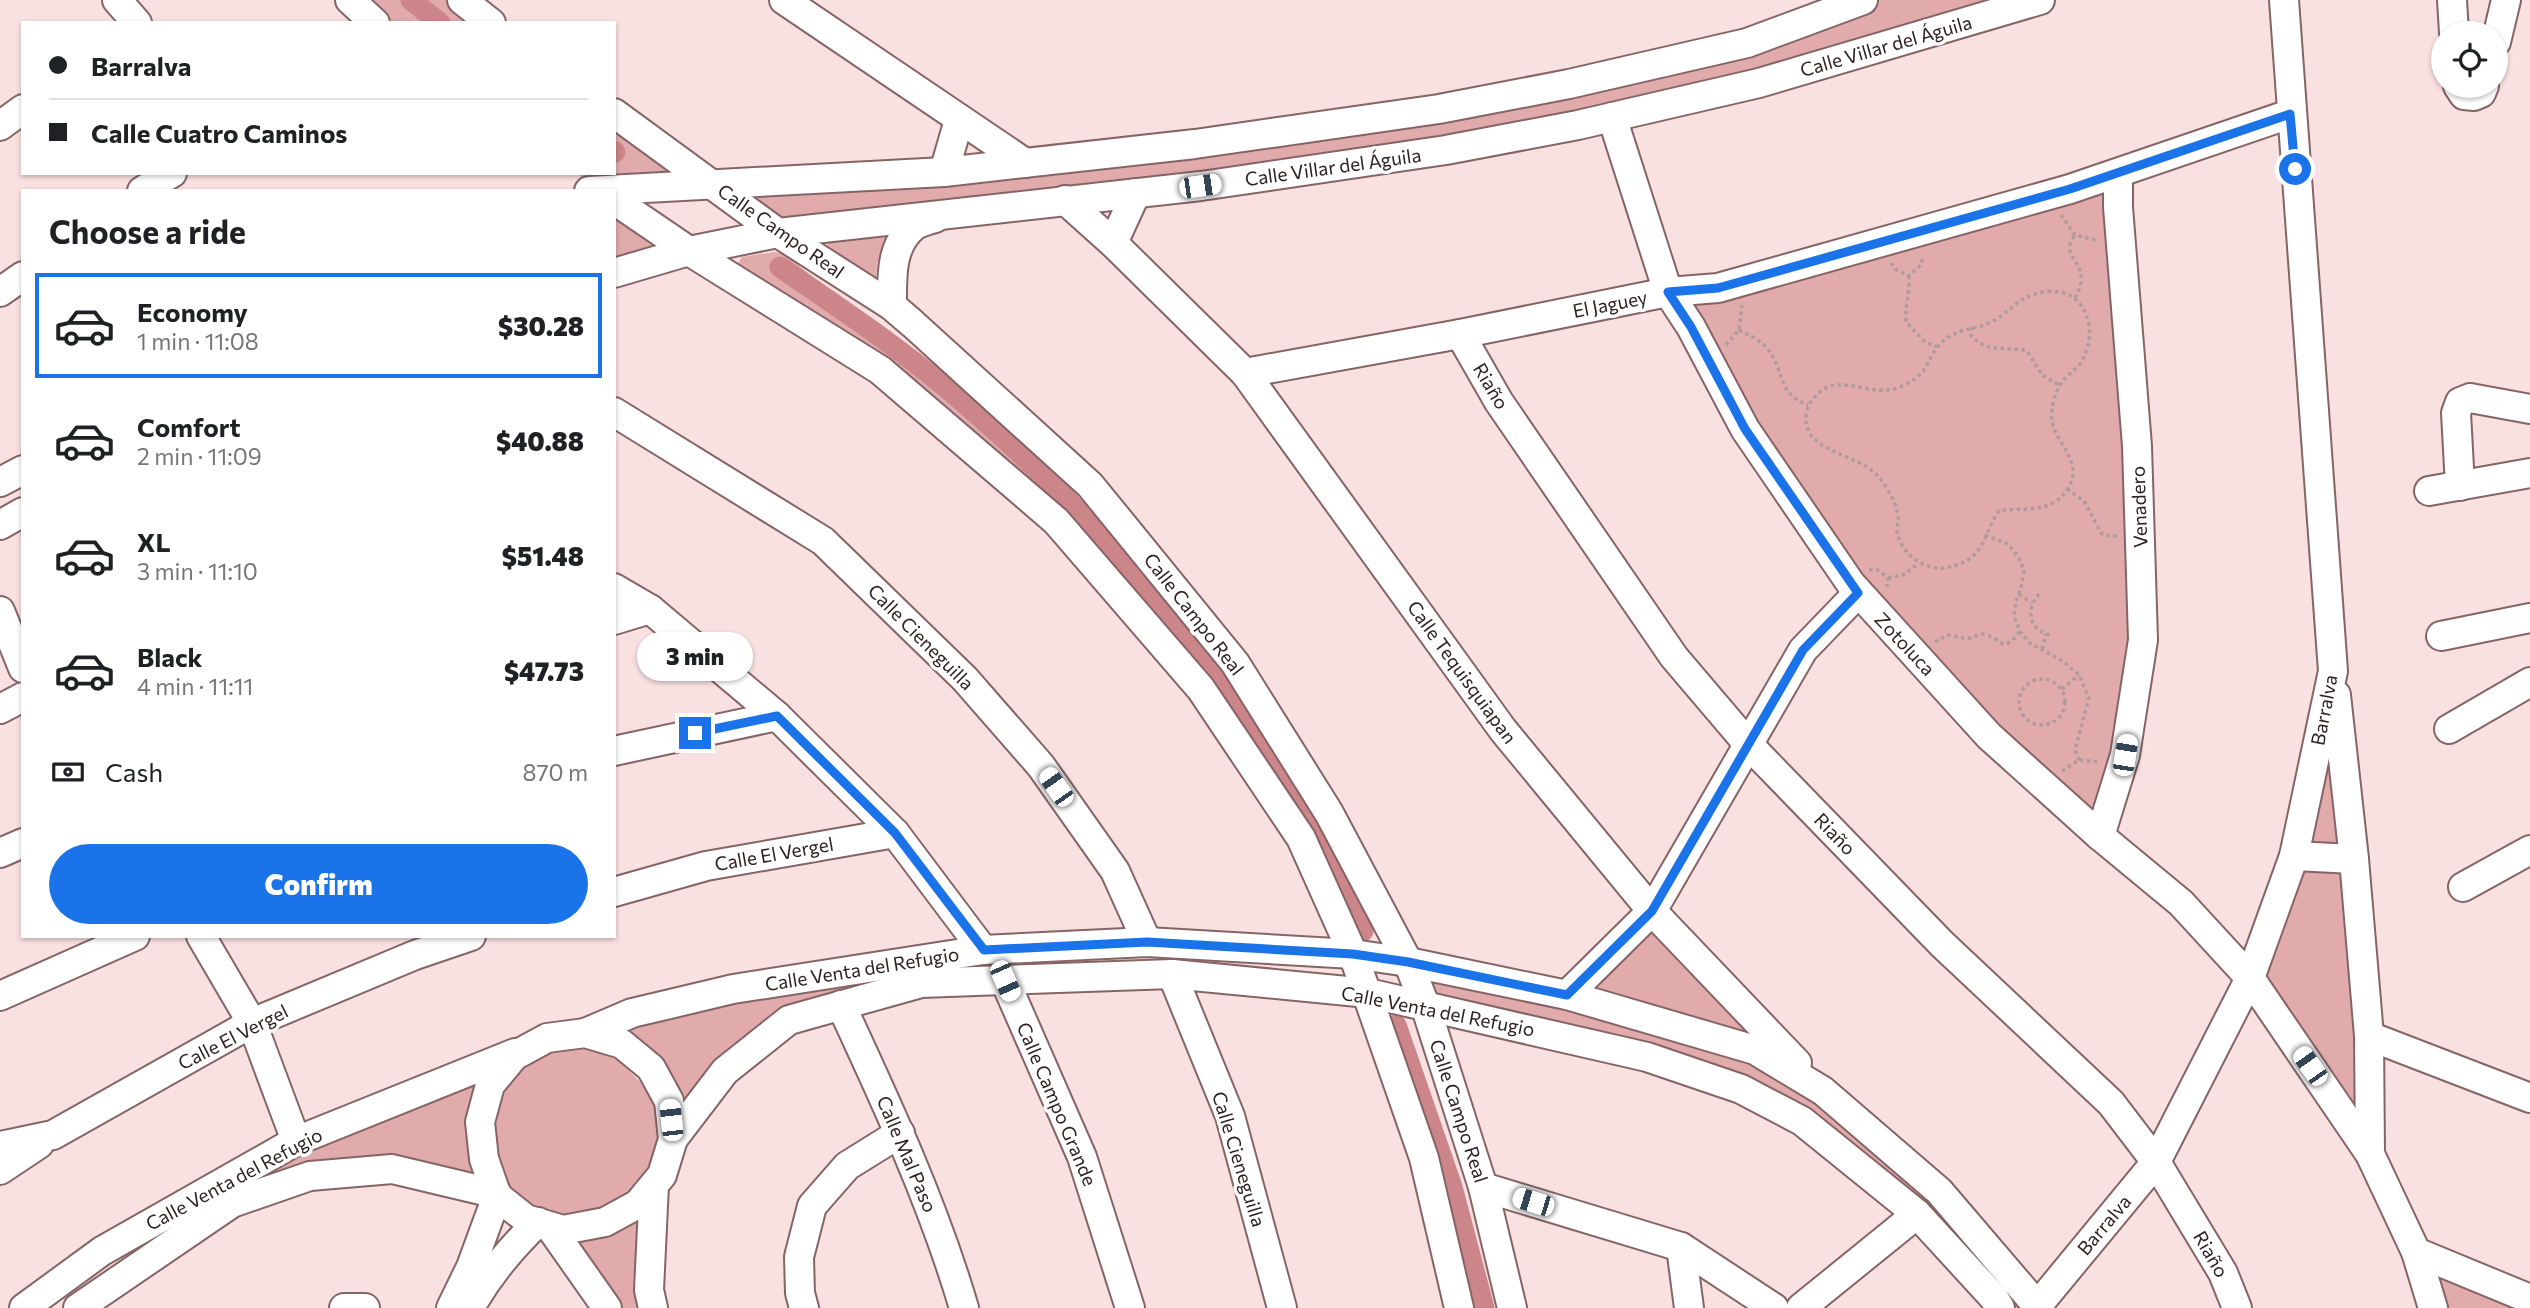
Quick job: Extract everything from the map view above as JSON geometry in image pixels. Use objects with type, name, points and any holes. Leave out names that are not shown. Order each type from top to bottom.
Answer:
[{"type":"street","points":[[117,0],[134,21]]},
{"type":"street","points":[[350,0],[373,21]]},
{"type":"street","points":[[462,0],[488,21]]},
{"type":"street","points":[[784,0],[791,0]]},
{"type":"street","points":[[784,0],[1025,163]]},
{"type":"street","points":[[596,189],[716,186],[944,172],[1195,144],[1439,110],[1570,84],[1747,43],[1863,0]]},
{"type":"street","name":"Calle Villar del Águila","points":[[616,272],[689,251],[778,233],[1200,186],[1446,150],[1612,117],[1759,82],[2040,0]]},
{"type":"street","name":"Barralva","points":[[2038,1306],[2156,1162],[2250,978],[2294,856],[2333,671],[2290,114],[2284,0]]},
{"type":"street","points":[[2452,0],[2453,21]]},
{"type":"street","points":[[2501,21],[2506,0]]},
{"type":"street","points":[[0,126],[21,110]]},
{"type":"street","name":"Calle Campo Real","points":[[616,114],[778,233],[892,306],[1090,485],[1235,663],[1329,813],[1408,962],[1425,1005],[1483,1188],[1512,1308]]},
{"type":"street","name":"El Jaguey","points":[[1245,373],[1460,334],[1668,292],[1718,288],[2055,193],[2290,114]]},
{"type":"street","name":"Zotoluca","points":[[1612,117],[1668,292],[1691,327],[1745,429],[1858,593],[1989,736],[2100,836],[2180,903],[2250,978],[2370,1154],[2416,1252],[2433,1308]]},
{"type":"street","points":[[944,172],[959,120]]},
{"type":"street","name":"Venadero","points":[[2100,836],[2125,755],[2143,640],[2137,446],[2118,207],[2118,173]]},
{"type":"street","points":[[145,189],[169,175]]},
{"type":"street","points":[[1113,243],[1136,193]]},
{"type":"street","name":"Calle Tequisquiapan","points":[[1065,200],[1113,243],[1245,373],[1503,730],[1652,911],[1823,1091]]},
{"type":"street","name":"Calle Campo Real","points":[[616,202],[880,370],[1056,521],[1201,689],[1301,838],[1353,954],[1424,1158],[1458,1308]]},
{"type":"street","points":[[892,306],[895,250],[915,225],[947,213]]},
{"type":"street","points":[[0,292],[21,277]]},
{"type":"street","name":"Riaño","points":[[1460,334],[1499,402],[1674,657],[1748,744],[1942,944],[2111,1102],[2156,1162],[2223,1273],[2237,1308]]},
{"type":"street","points":[[2460,486],[2456,413],[2460,402],[2470,398],[2530,410]]},
{"type":"street","name":"Calle Cieneguilla","points":[[616,413],[823,541],[965,679],[1041,766],[1115,871],[1147,942]]},
{"type":"street","points":[[0,482],[21,471]]},
{"type":"street","points":[[2429,491],[2530,473]]},
{"type":"street","points":[[0,525],[21,513]]},
{"type":"street","points":[[616,589],[650,609],[777,716],[895,833],[984,950]]},
{"type":"street","points":[[1567,995],[1652,911],[1803,650],[1858,593]]},
{"type":"street","points":[[616,619],[650,609]]},
{"type":"street","points":[[0,611],[21,663]]},
{"type":"street","points":[[2441,636],[2530,618]]},
{"type":"street","points":[[2333,671],[2354,859],[2369,1036],[2370,1154]]},
{"type":"street","points":[[2449,729],[2530,682]]},
{"type":"street","points":[[0,709],[21,698]]},
{"type":"street","points":[[616,751],[777,716]]},
{"type":"street","name":"Calle El Vergel","points":[[616,891],[706,866],[895,833]]},
{"type":"street","points":[[0,853],[21,844]]},
{"type":"street","points":[[2463,887],[2530,850]]},
{"type":"street","points":[[2294,856],[2354,859]]},
{"type":"street","points":[[0,996],[130,938]]},
{"type":"street","points":[[202,938],[252,1023],[296,1141]]},
{"type":"street","name":"Calle El Vergel","points":[[0,1146],[52,1135],[252,1023],[415,955],[465,938]]},
{"type":"street","name":"Calle Venta del Refugio","points":[[585,1033],[632,1013],[733,989],[984,950],[1147,942],[1353,954],[1408,962],[1567,995],[1755,1050],[1823,1091],[1939,1191],[2038,1306]]},
{"type":"street","name":"Calle Venta del Refugio","points":[[673,1139],[725,1071],[789,1020],[921,983],[1172,974],[1368,993],[1647,1057],[1741,1089],[1802,1121],[1917,1214],[1994,1298],[2000,1308]]},
{"type":"street","name":"Calle Cieneguilla","points":[[1172,974],[1230,1116],[1282,1308]]},
{"type":"street","name":"Calle Campo Grande","points":[[1005,981],[1083,1157],[1130,1308]]},
{"type":"street","name":"Calle Mal Paso","points":[[841,1005],[900,1133],[949,1256],[964,1308]]},
{"type":"street","points":[[585,1033],[622,1044],[651,1068],[669,1101],[673,1139],[662,1175],[638,1204],[605,1222],[563,1230],[526,1219],[497,1195],[484,1159],[480,1122],[490,1086],[514,1056],[547,1038],[585,1033]]},
{"type":"street","points":[[2369,1036],[2530,1098]]},
{"type":"street","name":"Calle Venta del Refugio","points":[[24,1308],[102,1251],[296,1141],[537,1044]]},
{"type":"street","points":[[1802,1121],[1823,1091]]},
{"type":"street","points":[[804,1308],[800,1293],[799,1256],[812,1206],[847,1166],[900,1133]]},
{"type":"street","points":[[0,1170],[52,1135]]},
{"type":"street","name":"Calle Venta del Refugio","points":[[78,1308],[232,1203],[310,1176],[393,1169],[497,1195]]},
{"type":"street","points":[[653,1308],[649,1290],[654,1185]]},
{"type":"street","points":[[1483,1188],[1681,1247],[1774,1308]]},
{"type":"street","points":[[451,1308],[471,1268],[497,1195]]},
{"type":"street","points":[[1801,1308],[1917,1214]]},
{"type":"street","points":[[470,1308],[508,1251],[544,1225]]},
{"type":"street","points":[[544,1225],[607,1308]]},
{"type":"street","points":[[1681,1247],[1689,1308]]},
{"type":"street","points":[[2416,1252],[2530,1299]]},
{"type":"street","points":[[344,1308],[365,1308]]},
{"type":"path","points":[[2055,193],[2061,214],[2075,234],[2099,241],[2098,233]]},
{"type":"path","points":[[2074,299],[2083,280],[2082,270],[2069,252],[2070,242],[2075,234]]},
{"type":"path","points":[[1909,276],[1910,291],[1905,304],[1906,321],[1925,342],[1937,347]]},
{"type":"path","points":[[1721,350],[1739,330],[1742,302],[1736,283]]},
{"type":"path","points":[[2048,291],[2064,293],[2074,299],[2082,305],[2087,315],[2090,327],[2088,345],[2081,362],[2059,385],[2051,421],[2071,459],[2073,478],[2067,489],[2050,506],[1999,511],[1978,552],[1959,566],[1936,568],[1919,563],[1908,553],[1897,533],[1898,516],[1891,495],[1875,473],[1839,453],[1824,448],[1813,439],[1806,422],[1808,405],[1819,392],[1843,383],[1889,391],[1906,384],[1923,373],[1937,347],[1951,335],[1995,320],[2029,294],[2048,291]]},
{"type":"path","points":[[1972,327],[1972,336],[1979,344],[1989,349],[2016,348],[2027,351],[2042,375],[2059,385]]},
{"type":"path","points":[[1739,330],[1766,347],[1775,360],[1787,392],[1797,401],[1808,405]]},
{"type":"path","points":[[2067,489],[2084,501],[2101,533],[2120,536],[2120,547]]},
{"type":"path","points":[[1985,535],[2008,544],[2019,558],[2024,571],[2014,616],[2020,631],[2030,643],[2064,662],[2079,675],[2090,698],[2075,750],[2078,760]]},
{"type":"path","points":[[1888,578],[1903,575],[1919,563]]},
{"type":"path","points":[[2019,594],[2031,603]]},
{"type":"path","points":[[2039,594],[2031,603],[2031,614],[2034,625],[2041,633],[2048,635],[2042,650]]},
{"type":"path","points":[[1931,646],[1947,635],[1964,638],[1982,634],[1998,644],[2004,644],[2010,642],[2020,631]]},
{"type":"path","points":[[2062,690],[2079,675]]},
{"type":"path","points":[[2045,678],[2060,685],[2062,690],[2066,696],[2065,709],[2057,721],[2047,726],[2034,725],[2022,716],[2018,702],[2022,689],[2031,680],[2045,678]]},
{"type":"path","points":[[2059,774],[2078,760],[2102,763]]},
{"type":"shaded area","points":[[350,0],[462,0],[488,21],[373,21]]},
{"type":"shaded area","points":[[1863,0],[2040,0],[1578,125],[778,233],[716,186],[1439,109]]},
{"type":"shaded area","points":[[616,114],[716,186],[597,188],[579,175],[616,175]]},
{"type":"shaded area","points":[[2118,173],[2143,640],[2100,836],[1858,593],[1668,292]]},
{"type":"shaded area","points":[[616,201],[689,251],[616,272]]},
{"type":"shaded area","points":[[892,235],[877,263],[876,281],[827,245],[828,242]]},
{"type":"shaded area","points":[[784,253],[822,285],[992,413],[1054,474],[1101,527],[1166,604],[1271,758],[1354,901],[1371,945],[1366,948],[1104,567],[741,273],[738,263],[742,257]]},
{"type":"shaded area","points":[[2333,671],[2370,1154],[2250,978]]},
{"type":"shaded area","points":[[1652,911],[2039,1308],[2000,1308],[1917,1214],[1741,1089],[1425,1005],[1408,962],[1567,995]]},
{"type":"shaded area","points":[[858,979],[858,988],[679,1113],[608,1034],[701,1009]]},
{"type":"shaded area","points":[[1392,1019],[1402,1025],[1480,1261],[1491,1308],[1466,1308],[1387,1023]]},
{"type":"shaded area","points":[[589,1048],[620,1061],[641,1083],[655,1105],[662,1142],[656,1169],[608,1213],[548,1221],[498,1181],[485,1118],[498,1087],[530,1058],[561,1050]]},
{"type":"shaded area","points":[[485,1075],[470,1154],[476,1183],[275,1175],[274,1168],[316,1145]]},
{"type":"shaded area","points":[[640,1217],[636,1282],[639,1308],[619,1308],[570,1240],[607,1233]]},
{"type":"shaded area","points":[[2416,1252],[2530,1308],[2433,1308]]},
{"type":"waterway","points":[[411,0],[437,21]]},
{"type":"waterway","points":[[780,267],[878,335],[949,390],[1017,450],[1103,538],[1183,633],[1254,733],[1306,822],[1363,931]]},
{"type":"waterway","points":[[1396,1025],[1452,1187],[1484,1308]]},
{"type":"route","points":[[695,733],[777,716],[895,833],[984,950],[1147,942],[1353,954],[1408,962],[1567,995],[1652,911],[1803,650],[1858,593],[1745,429],[1691,327],[1668,292],[1718,288],[2055,193],[2290,114],[2295,169]]}]
